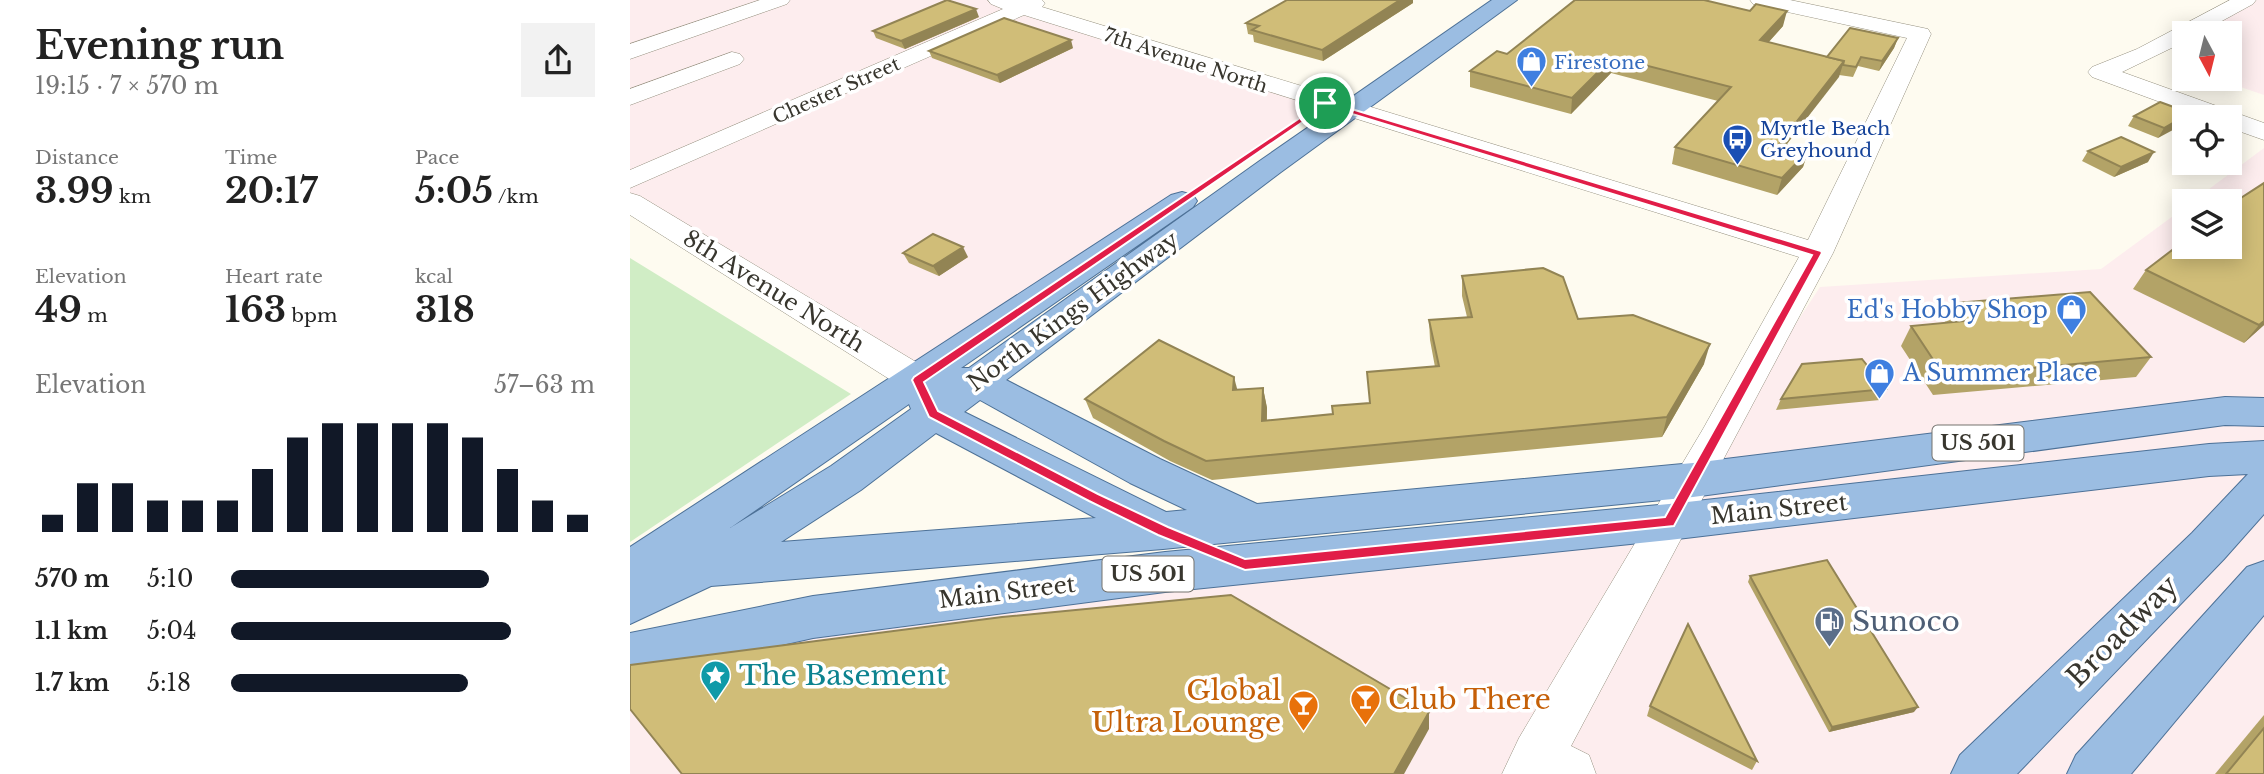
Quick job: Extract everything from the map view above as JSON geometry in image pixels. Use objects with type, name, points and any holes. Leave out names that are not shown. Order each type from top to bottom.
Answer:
[{"type":"main road","name":"North Kings Highway","points":[[630,603],[703,568],[846,478],[926,397],[977,381],[1475,0]]},
{"type":"main road","name":"North Kings Highway","points":[[630,572],[926,397],[1337,107],[1506,0]]},
{"type":"main road","points":[[977,381],[1145,471],[1248,543]]},
{"type":"main road","points":[[926,397],[1163,531],[1248,543]]},
{"type":"main road","name":"Main Street","points":[[630,656],[813,617],[1248,543],[1693,480],[2225,411],[2264,412]]},
{"type":"main road","name":"Main Street","points":[[1248,543],[1669,522],[2196,461],[2264,457]]},
{"type":"main road","name":"Broadway","points":[[1979,774],[2208,545],[2264,485]]},
{"type":"main road","name":"Main Street","points":[[630,572],[1163,531]]},
{"type":"main road","points":[[2095,774],[2264,580]]},
{"type":"street","points":[[630,52],[780,0]]},
{"type":"street","name":"7th Avenue North","points":[[998,0],[1032,4],[1337,107],[1817,253]]},
{"type":"street","points":[[1545,768],[1669,522],[1817,253],[1920,34],[1760,0]]},
{"type":"street","points":[[2207,21],[2246,0]]},
{"type":"street","name":"Chester Street","points":[[630,180],[1032,4]]},
{"type":"street","points":[[2172,39],[2145,54],[2099,72],[2191,105]]},
{"type":"street","points":[[630,98],[732,59]]},
{"type":"street","points":[[2242,124],[2264,132]]},
{"type":"street","name":"8th Avenue North","points":[[630,202],[926,397]]},
{"type":"shaded area","points":[[630,0],[998,0],[1325,103],[918,380],[630,203]]},
{"type":"shaded area","points":[[2246,0],[2264,0],[2264,95],[2242,88],[2242,21],[2207,21]]},
{"type":"shaded area","points":[[2264,148],[2264,774],[630,774],[630,662],[1669,522],[1693,480],[1820,287],[2101,269],[2172,217],[2172,259],[2242,259],[2242,189],[2209,189],[2228,175],[2242,175],[2242,164]]},
{"type":"green space","points":[[630,258],[851,394],[630,542]]},
{"type":"building","points":[[947,0],[976,9],[901,41],[873,31]]},
{"type":"building","points":[[1287,0],[1400,0],[1322,50],[1252,30],[1259,26],[1246,23]]},
{"type":"building","points":[[1575,0],[1704,0],[1750,11],[1756,4],[1787,11],[1760,40],[1844,61],[1780,143],[1808,151],[1782,178],[1675,147],[1731,87],[1613,57],[1572,98],[1470,71],[1497,51],[1507,54]]},
{"type":"building","points":[[1004,18],[1071,40],[997,75],[929,51]]},
{"type":"building","points":[[1850,28],[1898,38],[1882,61],[1861,57],[1856,67],[1843,65],[1844,61],[1827,57]]},
{"type":"building","points":[[2160,102],[2172,106],[2172,123],[2164,128],[2134,116]]},
{"type":"building","points":[[2121,137],[2154,152],[2121,167],[2088,151]]},
{"type":"building","points":[[2264,183],[2264,321],[2259,325],[2146,270],[2172,250],[2172,259],[2242,259],[2242,197]]},
{"type":"building","points":[[933,234],[963,247],[933,266],[903,253]]},
{"type":"building","points":[[1543,268],[1563,277],[1578,319],[1633,315],[1710,344],[1667,417],[1206,461],[1085,399],[1159,340],[1234,377],[1233,390],[1263,388],[1262,421],[1333,414],[1332,406],[1370,403],[1367,372],[1439,366],[1429,320],[1472,317],[1462,276]]},
{"type":"building","points":[[2090,292],[2151,357],[1944,376],[1911,326],[1965,321],[1954,303]]},
{"type":"building","points":[[1862,359],[1886,389],[1781,399],[1802,364]]},
{"type":"building","name":"Sunoco","points":[[1827,560],[1918,707],[1832,727],[1750,576]]},
{"type":"building","points":[[1231,595],[1429,712],[1394,774],[682,774],[630,709],[630,665],[1002,617]]},
{"type":"building","points":[[1688,624],[1757,761],[1650,706]]},
{"type":"building","points":[[2264,728],[2264,774],[2226,774]]},
{"type":"place","name":"Firestone","points":[[1531,89]]},
{"type":"place","name":"Myrtle Beach Greyhound","points":[[1737,166]]},
{"type":"place","name":"Ed's Hobby Shop","points":[[2071,337]]},
{"type":"place","name":"A Summer Place","points":[[1880,400]]},
{"type":"place","name":"Sunoco","points":[[1829,648]]},
{"type":"place","name":"The Basement","points":[[716,702]]},
{"type":"place","name":"Club There","points":[[1365,726]]},
{"type":"place","name":"Global Ultra Lounge","points":[[1304,733]]},
{"type":"route","points":[[1325,103],[1817,253],[1669,522],[1245,565],[1093,498],[933,414],[918,380],[1325,103]]}]
